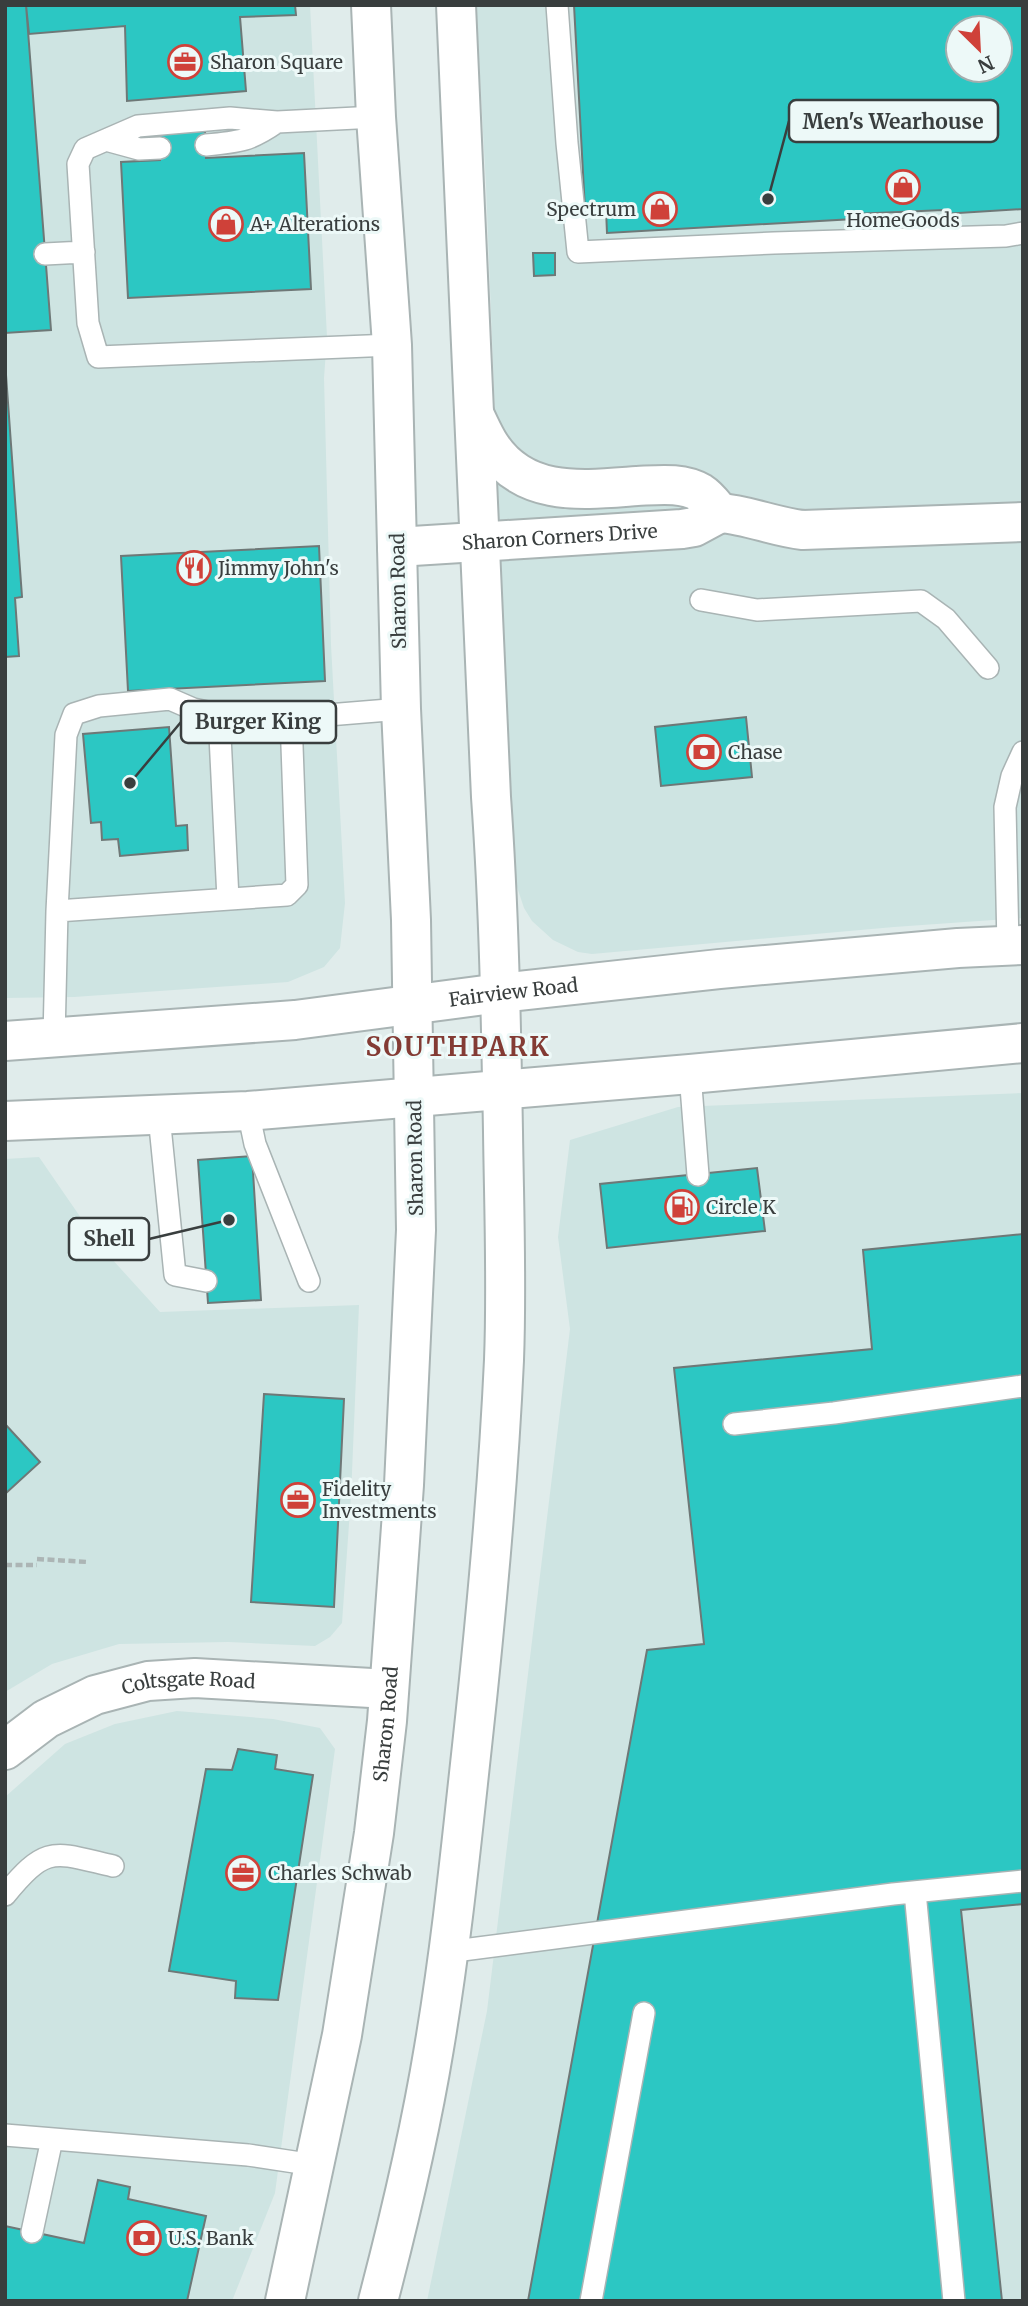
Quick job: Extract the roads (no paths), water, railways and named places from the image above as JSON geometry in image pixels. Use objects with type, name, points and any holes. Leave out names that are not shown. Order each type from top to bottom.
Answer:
[{"type":"main road","name":"Sharon Road","points":[[285,2301],[341,2035],[374,1833],[389,1689],[404,1485],[416,1230],[415,1098],[401,709],[392,345],[371,5]]},
{"type":"main road","points":[[378,2301],[427,2085],[447,1952],[480,1667],[504,1359],[505,1273],[496,859],[456,5]]},
{"type":"main road","points":[[475,416],[495,453],[519,473],[542,485],[564,489],[675,485],[699,492],[708,498],[720,513],[803,530],[1023,523]]},
{"type":"main road","name":"Sharon Corners Drive","points":[[397,547],[682,529],[694,527],[720,513]]},
{"type":"main road","name":"Fairview Road","points":[[5,1041],[295,1020],[500,993],[869,955],[1015,946]]},
{"type":"main road","points":[[5,1121],[248,1111],[1023,1043]]},
{"type":"main road","name":"Coltsgate Road","points":[[5,1750],[46,1719],[95,1695],[148,1681],[195,1678],[389,1689]]},
{"type":"lane","points":[[557,5],[578,252],[786,242],[1006,236],[1023,233]]},
{"type":"lane","points":[[376,117],[277,122],[230,118],[138,126],[85,149],[78,164],[88,323],[98,357],[392,345]]},
{"type":"lane","points":[[206,145],[241,142],[258,135],[277,122]]},
{"type":"lane","points":[[106,140],[139,149],[160,148]]},
{"type":"lane","points":[[45,254],[84,252]]},
{"type":"lane","points":[[701,600],[757,610],[921,601],[946,619],[988,668]]},
{"type":"lane","points":[[54,1038],[66,735],[74,714],[99,706],[170,699],[193,709],[230,717],[291,718],[401,709]]},
{"type":"lane","points":[[219,715],[228,899]]},
{"type":"lane","points":[[57,912],[287,895],[298,885],[291,718]]},
{"type":"lane","points":[[1015,946],[1005,807],[1012,776],[1023,752]]},
{"type":"lane","points":[[690,1074],[698,1175]]},
{"type":"lane","points":[[248,1111],[255,1144],[309,1281]]},
{"type":"lane","points":[[159,1116],[175,1275],[206,1281]]},
{"type":"lane","points":[[734,1424],[834,1413],[1023,1386]]},
{"type":"lane","points":[[5,1895],[21,1876],[42,1858],[53,1854],[113,1866]]},
{"type":"lane","points":[[447,1952],[915,1892],[1023,1881]]},
{"type":"lane","points":[[915,1892],[954,2301]]},
{"type":"lane","points":[[592,2301],[644,2013]]},
{"type":"lane","points":[[5,2135],[248,2155],[314,2165]]},
{"type":"lane","points":[[32,2232],[52,2139]]},
{"type":"place","name":"Sharon Square","points":[[185,62]]},
{"type":"place","name":"HomeGoods","points":[[903,187]]},
{"type":"place","name":"Men's Wearhouse","points":[[768,199]]},
{"type":"place","name":"Spectrum","points":[[660,209]]},
{"type":"place","name":"A+ Alterations","points":[[226,224]]},
{"type":"place","name":"Jimmy John's","points":[[194,568]]},
{"type":"place","name":"Chase","points":[[704,752]]},
{"type":"place","name":"Burger King","points":[[130,783]]},
{"type":"place","name":"Circle K","points":[[682,1207]]},
{"type":"place","name":"Shell","points":[[229,1220]]},
{"type":"place","name":"Fidelity Investments","points":[[298,1500]]},
{"type":"place","name":"Charles Schwab","points":[[243,1873]]},
{"type":"place","name":"U.S. Bank","points":[[144,2238]]},
{"type":"district","name":"SOUTHPARK","points":[[458,1047]]}]
